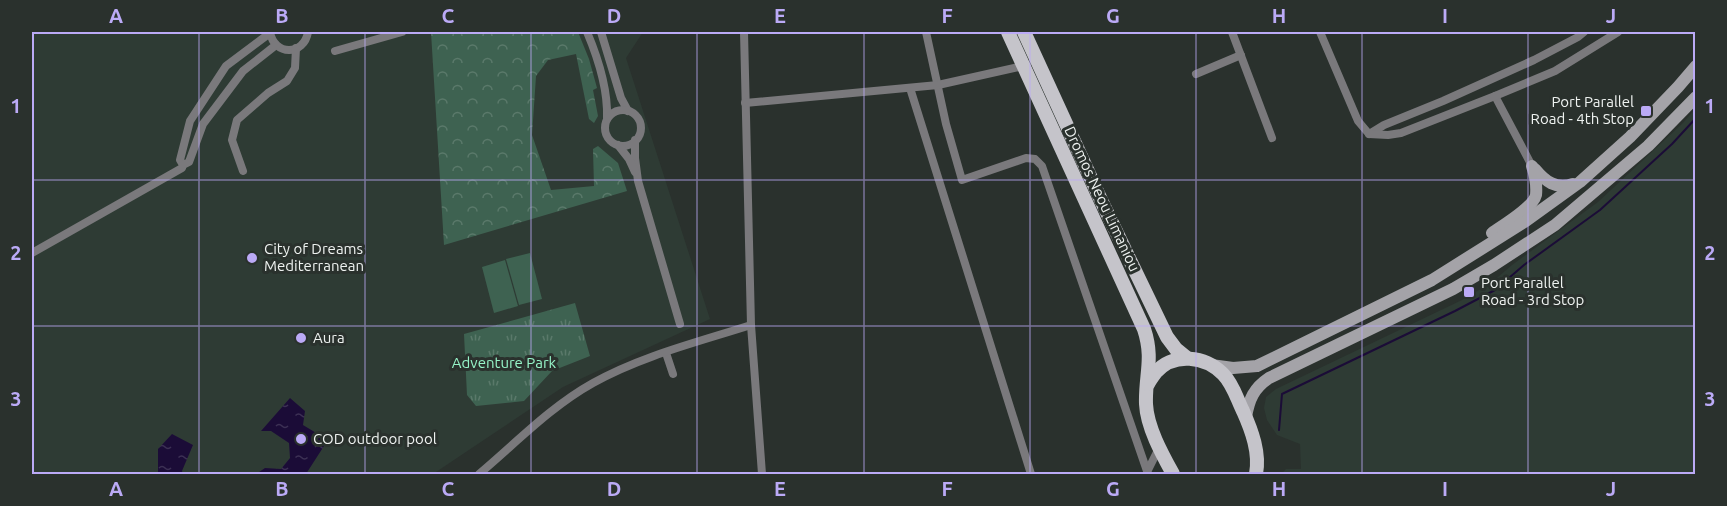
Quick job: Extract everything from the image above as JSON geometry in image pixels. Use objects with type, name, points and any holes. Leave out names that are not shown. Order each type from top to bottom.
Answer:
[{"type":"main road","name":"Dromos Neou Limaniou","points":[[1008,32],[1144,328],[1149,343],[1146,408],[1159,448],[1173,474]]},
{"type":"main road","name":"Dromos Neou Limaniou","points":[[1024,32],[1167,337],[1187,358]]},
{"type":"main road","points":[[1148,384],[1157,371],[1168,363],[1187,358],[1233,368],[1257,366],[1432,280],[1526,221],[1580,182],[1630,137],[1695,66]]},
{"type":"main road","points":[[1246,417],[1248,404],[1256,388],[1269,378],[1453,289],[1494,266],[1555,225],[1648,146],[1695,97]]},
{"type":"main road","points":[[1532,166],[1554,186],[1568,186],[1580,182]]},
{"type":"main road","points":[[1432,280],[1524,210],[1535,198],[1536,178],[1532,166]]},
{"type":"main road","points":[[1211,365],[1231,385],[1246,417],[1257,451],[1256,474]]},
{"type":"street","points":[[183,165],[180,160],[190,121],[226,66],[270,32],[276,45],[286,49],[296,48],[304,42],[308,32]]},
{"type":"street","points":[[335,51],[402,32]]},
{"type":"street","points":[[587,32],[606,95],[608,118]]},
{"type":"street","points":[[601,32],[621,98],[628,111]]},
{"type":"street","points":[[744,32],[751,325],[762,474]]},
{"type":"street","points":[[927,32],[946,124],[962,180],[1026,158],[1035,159],[1042,166],[1148,473]]},
{"type":"street","points":[[1232,32],[1272,138]]},
{"type":"street","points":[[1320,32],[1358,121],[1369,134],[1389,135],[1401,133],[1555,71],[1618,32]]},
{"type":"street","points":[[1369,134],[1384,125],[1498,77],[1579,33]]},
{"type":"street","points":[[32,252],[182,168],[189,162],[203,124],[243,71],[276,45]]},
{"type":"street","points":[[243,171],[232,140],[237,120],[268,93],[287,81],[295,68],[296,48]]},
{"type":"street","points":[[1196,74],[1241,55]]},
{"type":"street","points":[[745,103],[939,85],[1023,66]]},
{"type":"street","points":[[910,87],[1031,474]]},
{"type":"street","points":[[1495,96],[1532,166]]},
{"type":"street","points":[[638,181],[636,140],[640,132],[640,123],[635,115],[619,110],[605,122],[605,132],[629,159],[638,181],[680,324]]},
{"type":"street","points":[[618,145],[636,140]]},
{"type":"street","points":[[479,474],[566,400],[601,379],[627,367],[751,325]]},
{"type":"street","points":[[666,353],[673,374]]},
{"type":"street","points":[[1148,473],[1159,448]]},
{"type":"shaded area","name":"City of Dreams Mediterranean","points":[[32,32],[643,32],[626,58],[710,319],[563,387],[433,474],[32,474]]},
{"type":"shaded area","points":[[1695,109],[1695,474],[1281,474],[1286,469],[1301,469],[1300,444],[1277,435],[1267,420],[1264,408],[1266,397],[1276,389],[1462,300],[1491,283],[1598,202],[1683,123]]},
{"type":"green space","points":[[431,32],[578,32],[597,88],[593,90],[598,116],[594,123],[589,119],[576,54],[548,60],[536,76],[532,135],[551,190],[594,186],[593,149],[598,146],[618,163],[627,191],[444,245]]},
{"type":"green space","points":[[530,253],[542,299],[519,305],[506,259]]},
{"type":"green space","points":[[505,260],[518,306],[494,313],[482,267]]},
{"type":"green space","name":"Adventure Park","points":[[575,303],[590,356],[552,371],[524,401],[476,406],[467,395],[464,334]]},
{"type":"water","name":"COD outdoor pool","points":[[290,398],[305,411],[303,425],[318,434],[324,446],[306,474],[256,474],[265,468],[281,469],[290,458],[289,443],[271,431],[261,431]]},
{"type":"water","points":[[172,434],[193,445],[182,471],[183,474],[158,474],[158,449]]},
{"type":"waterway","points":[[1279,430],[1282,394],[1495,290],[1524,265],[1600,210],[1672,144],[1696,118]]},
{"type":"place","name":"Port Parallel Road - 4th Stop","points":[[1646,111]]},
{"type":"place","name":"City of Dreams Mediterranean","points":[[252,258]]},
{"type":"place","name":"Port Parallel Road - 3rd Stop","points":[[1469,292]]},
{"type":"place","name":"Aura","points":[[301,338]]},
{"type":"place","name":"COD outdoor pool","points":[[301,439]]}]
